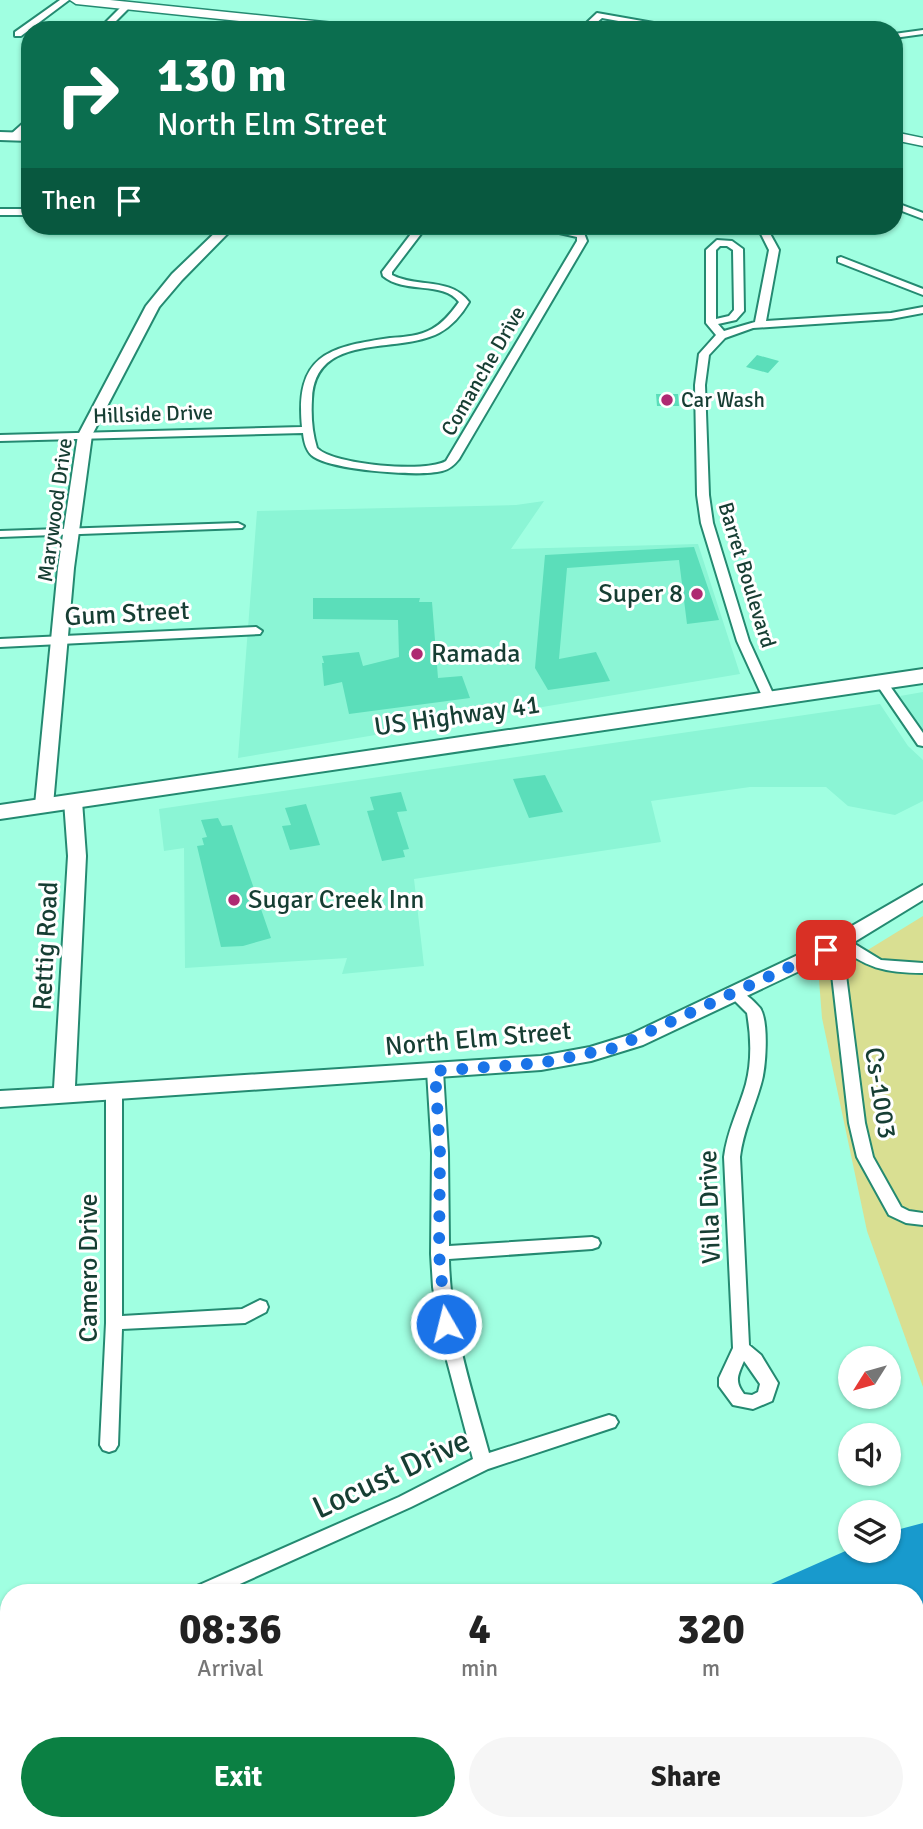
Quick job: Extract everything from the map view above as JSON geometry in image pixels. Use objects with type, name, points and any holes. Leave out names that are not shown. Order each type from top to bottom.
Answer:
[{"type":"highway","name":"US Highway 41","points":[[0,812],[923,676]]},
{"type":"main road","points":[[76,0],[281,21]]},
{"type":"main road","points":[[903,138],[923,142]]},
{"type":"street","points":[[36,21],[65,0]]},
{"type":"street","points":[[111,21],[128,5]]},
{"type":"street","points":[[593,21],[600,15],[633,21]]},
{"type":"street","points":[[903,35],[923,32]]},
{"type":"street","points":[[14,136],[21,129]]},
{"type":"street","points":[[0,136],[21,136]]},
{"type":"street","points":[[903,208],[923,216]]},
{"type":"street","points":[[0,212],[21,212]]},
{"type":"street","name":"Marywood Drive","points":[[44,805],[70,531],[85,435],[153,306],[177,277],[220,235]]},
{"type":"street","points":[[307,430],[309,381],[322,364],[354,347],[407,340],[434,332],[463,306],[464,299],[458,293],[404,284],[388,276],[387,272],[415,235]]},
{"type":"street","name":"Comanche Drive","points":[[307,430],[314,452],[335,461],[420,470],[438,469],[450,463],[582,241],[578,235]]},
{"type":"street","points":[[760,324],[774,250],[766,235]]},
{"type":"street","points":[[711,323],[732,318],[740,311],[738,249],[729,243],[717,243],[711,250],[711,323],[722,335],[760,324],[891,316],[923,310]]},
{"type":"street","points":[[841,260],[923,292]]},
{"type":"street","name":"Barret Boulevard","points":[[722,335],[708,347],[700,370],[703,495],[708,526],[743,641],[769,698]]},
{"type":"street","name":"Hillside Drive","points":[[0,438],[307,430]]},
{"type":"street","points":[[0,534],[238,526]]},
{"type":"street","name":"Gum Street","points":[[0,643],[256,631]]},
{"type":"street","points":[[881,682],[923,742]]},
{"type":"street","name":"Rettig Road","points":[[64,1094],[77,856],[73,801]]},
{"type":"street","name":"North Elm Street","points":[[0,1099],[541,1063],[603,1051],[636,1040],[833,945],[923,891]]},
{"type":"street","points":[[833,945],[870,963],[900,969],[923,968]]},
{"type":"street","name":"Cs-1003","points":[[833,945],[841,988],[857,1123],[865,1157],[895,1211],[906,1217],[923,1219]]},
{"type":"street","name":"Villa Drive","points":[[734,993],[754,1011],[757,1059],[754,1081],[735,1130],[732,1157],[741,1348]]},
{"type":"street","points":[[435,1071],[440,1153],[439,1254],[448,1333],[483,1463]]},
{"type":"street","name":"Camero Drive","points":[[109,1445],[114,1323],[114,1091]]},
{"type":"street","points":[[439,1254],[592,1243]]},
{"type":"street","points":[[114,1323],[245,1316],[260,1307]]},
{"type":"street","name":"Locust Drive","points":[[222,1584],[405,1502],[483,1463],[609,1422]]},
{"type":"shaded area","points":[[544,501],[511,549],[698,544],[740,674],[238,758],[257,511],[516,505]]},
{"type":"shaded area","points":[[923,692],[923,732],[900,696]]},
{"type":"shaded area","points":[[880,704],[908,746],[923,760],[923,801],[895,815],[848,806],[826,787],[750,787],[651,801],[661,842],[414,879],[424,966],[342,974],[347,958],[185,968],[184,848],[164,851],[159,809]]},
{"type":"shaded area","points":[[923,916],[923,1387],[867,1231],[822,1018],[819,980]]},
{"type":"water","points":[[923,1523],[923,1584],[771,1584],[838,1554],[838,1563],[901,1563],[901,1529]]},
{"type":"building","points":[[757,355],[779,361],[768,373],[746,367]]},
{"type":"building","name":"Car Wash","points":[[656,394],[678,394],[679,406],[657,406]]},
{"type":"building","name":"Super 8","points":[[694,547],[719,620],[687,624],[679,560],[567,568],[559,659],[596,652],[610,681],[548,690],[535,668],[545,555]]},
{"type":"building","name":"Ramada","points":[[313,598],[420,598],[419,602],[432,602],[438,678],[462,676],[470,698],[349,714],[342,682],[324,686],[322,656],[359,652],[363,666],[399,657],[398,620],[313,619]]},
{"type":"building","points":[[545,775],[563,812],[529,818],[513,779]]},
{"type":"building","points":[[401,792],[407,811],[397,812],[409,849],[403,850],[405,857],[382,861],[367,811],[374,810],[370,797]]},
{"type":"building","points":[[306,804],[320,845],[290,850],[282,826],[291,825],[285,808]]},
{"type":"building","name":"Sugar Creek Inn","points":[[218,818],[222,826],[232,825],[271,938],[243,946],[221,947],[197,846],[204,845],[202,838],[207,837],[201,820]]},
{"type":"place","name":"Car Wash","points":[[667,400]]},
{"type":"place","name":"Super 8","points":[[697,594]]},
{"type":"place","name":"Ramada","points":[[417,654]]},
{"type":"place","name":"Sugar Creek Inn","points":[[234,900]]},
{"type":"route","points":[[446,1324],[439,1254],[440,1153],[435,1071],[566,1060],[614,1048],[826,950]]}]
